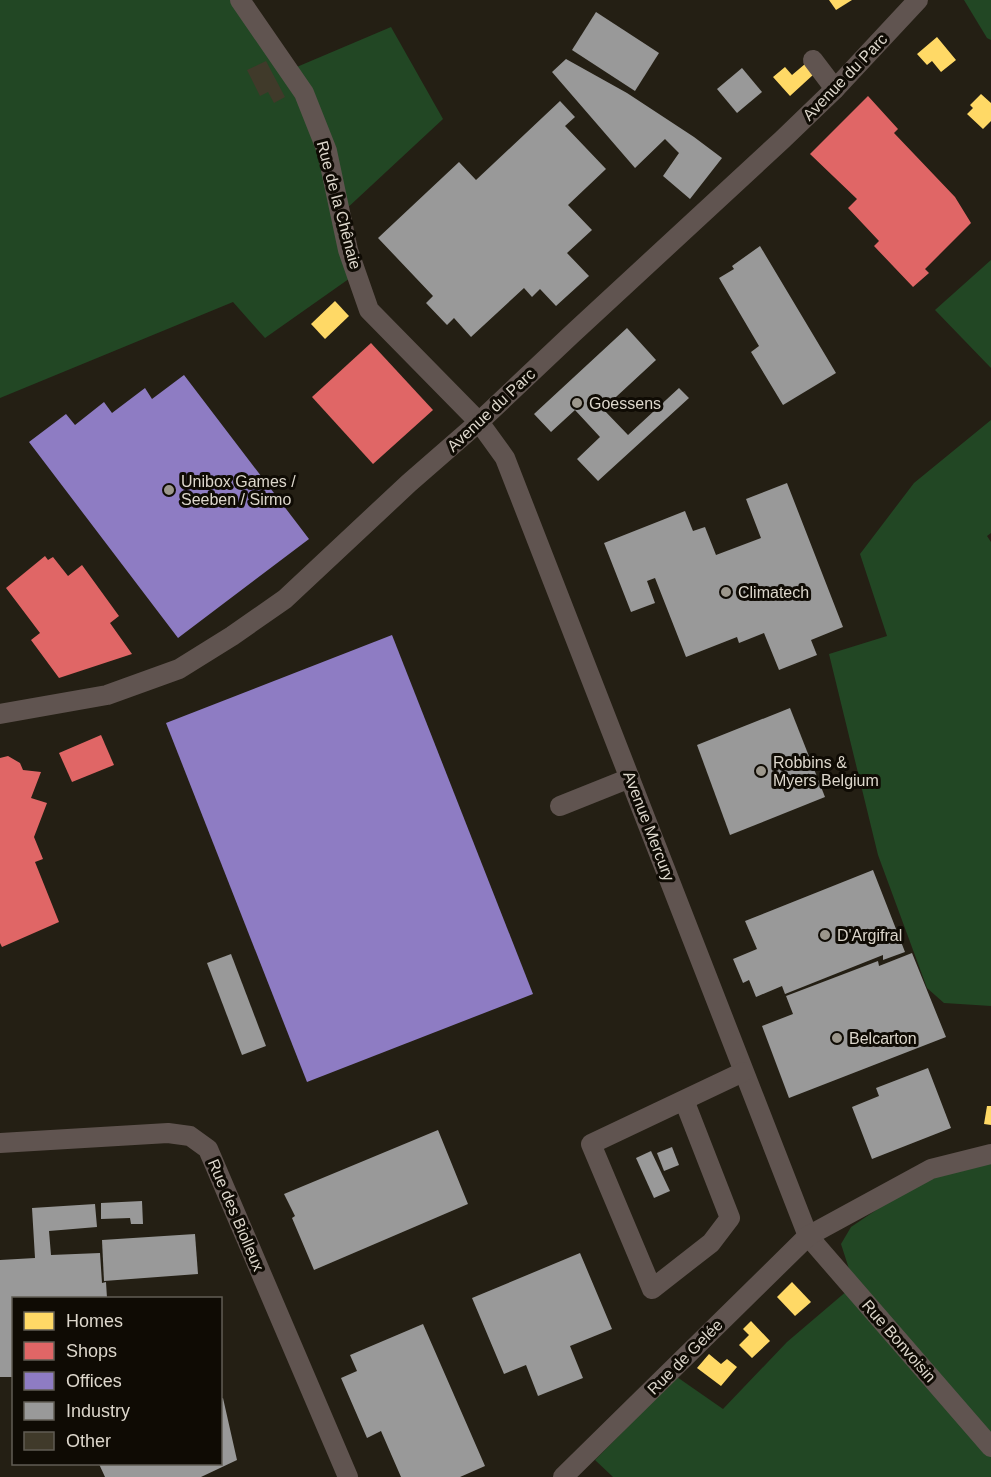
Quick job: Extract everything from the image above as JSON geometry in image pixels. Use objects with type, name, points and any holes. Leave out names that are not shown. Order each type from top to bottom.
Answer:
[{"type":"street","name":"Rue de la Chênaie","points":[[240,0],[304,93],[327,151],[348,250],[369,310],[478,423]]},
{"type":"street","name":"Avenue du Parc","points":[[2,710],[107,695],[179,669],[285,599],[478,423],[835,89],[918,0]]},
{"type":"street","points":[[813,60],[835,89]]},
{"type":"street","name":"Avenue Mercury","points":[[478,423],[505,458],[807,1236]]},
{"type":"street","points":[[560,806],[630,778]]},
{"type":"street","points":[[684,1100],[730,1218],[711,1243],[652,1288],[591,1144],[743,1072]]},
{"type":"street","name":"Rue des Biolleux","points":[[0,1143],[168,1133],[190,1136],[208,1149],[348,1477]]},
{"type":"street","name":"Rue de Gelée","points":[[563,1477],[807,1236],[931,1169],[991,1154]]},
{"type":"street","name":"Rue Bonvoisin","points":[[807,1236],[991,1447]]},
{"type":"green space","points":[[0,0],[237,0],[294,79],[332,166],[353,276],[265,338],[233,302],[0,398]]},
{"type":"green space","points":[[964,0],[991,0],[991,40],[987,38]]},
{"type":"green space","points":[[391,27],[443,119],[344,211],[292,69]]},
{"type":"green space","points":[[991,260],[991,368],[935,310]]},
{"type":"green space","points":[[991,420],[991,533],[987,536],[991,542],[991,1006],[944,1003],[927,988],[878,855],[829,654],[887,636],[860,554],[914,483]]},
{"type":"green space","points":[[991,1162],[991,1437],[850,1272],[841,1244],[851,1227],[900,1194],[945,1173]]},
{"type":"green space","points":[[848,1290],[991,1453],[991,1477],[613,1477],[595,1460],[677,1377],[723,1409],[787,1342]]},
{"type":"building: Homes","points":[[829,0],[852,0],[836,10]]},
{"type":"building: Homes","points":[[937,37],[956,60],[941,72],[932,61],[927,65],[917,54]]},
{"type":"building: Homes","points":[[805,64],[814,74],[790,96],[773,77],[785,67],[792,75]]},
{"type":"building: Homes","points":[[981,94],[991,103],[991,121],[983,129],[967,114],[973,108],[970,105]]},
{"type":"building: Homes","points":[[335,301],[349,316],[325,339],[311,324]]},
{"type":"building: Homes","points":[[987,1106],[991,1106],[991,1125],[984,1124]]},
{"type":"building: Homes","points":[[792,1282],[811,1302],[795,1316],[777,1297]]},
{"type":"building: Homes","points":[[751,1321],[770,1341],[752,1358],[739,1345],[749,1335],[743,1329]]},
{"type":"building: Homes","points":[[709,1354],[721,1364],[727,1359],[737,1367],[721,1386],[697,1368]]},
{"type":"building: Shops","points":[[868,96],[898,129],[894,133],[955,197],[971,223],[925,269],[929,273],[913,287],[874,246],[879,241],[848,208],[857,199],[810,154]]},
{"type":"building: Shops","points":[[371,343],[433,410],[373,464],[312,397]]},
{"type":"building: Shops","points":[[45,556],[48,560],[53,557],[68,576],[82,565],[119,616],[110,623],[132,654],[59,678],[31,640],[40,633],[6,588]]},
{"type":"building: Shops","points":[[101,735],[114,765],[72,782],[59,753]]},
{"type":"building: Shops","points":[[8,756],[20,763],[23,770],[41,772],[31,798],[47,803],[34,837],[43,859],[35,862],[59,922],[2,947],[0,943],[0,758]]},
{"type":"building: Offices","name":"Unibox Games / Seeben / Sirmo","points":[[184,375],[309,539],[178,638],[29,442],[66,414],[75,425],[104,402],[112,413],[145,388],[152,399]]},
{"type":"building: Offices","points":[[392,635],[533,994],[307,1082],[166,723]]},
{"type":"building: Industry","points":[[596,12],[659,53],[635,91],[572,50]]},
{"type":"building: Industry","points":[[566,59],[627,93],[722,158],[690,199],[663,176],[679,153],[665,139],[635,168],[552,72]]},
{"type":"building: Industry","points":[[742,68],[762,92],[737,113],[717,89]]},
{"type":"building: Industry","points":[[560,101],[575,117],[565,126],[606,169],[568,205],[592,230],[567,253],[589,276],[556,306],[540,289],[532,297],[524,288],[471,337],[454,318],[447,325],[426,303],[433,296],[378,238],[459,162],[476,180]]},
{"type":"building: Industry","points":[[760,246],[836,373],[783,405],[751,352],[759,346],[719,278],[734,269],[732,266]]},
{"type":"building: Industry","name":"Goessens","points":[[627,328],[656,360],[603,409],[628,435],[679,388],[689,398],[598,481],[577,459],[600,437],[575,410],[551,432],[534,414]]},
{"type":"building: Industry","name":"Climatech","points":[[787,483],[843,627],[811,640],[817,655],[779,670],[764,633],[739,643],[737,637],[686,657],[655,578],[647,581],[655,603],[631,612],[604,543],[685,511],[693,531],[705,527],[716,555],[761,538],[746,499]]},
{"type":"building: Industry","name":"Robbins & Myers Belgium","points":[[790,708],[825,797],[730,835],[697,745]]},
{"type":"building: Industry","name":"D'Argifral","points":[[873,870],[905,952],[883,960],[883,955],[785,994],[782,986],[756,997],[749,980],[743,983],[733,959],[757,949],[745,921]]},
{"type":"building: Industry","name":"Belcarton","points":[[912,953],[946,1037],[789,1098],[762,1026],[793,1014],[786,996],[878,961],[879,966]]},
{"type":"building: Industry","points":[[231,954],[266,1046],[242,1055],[207,963]]},
{"type":"building: Industry","points":[[928,1068],[951,1128],[872,1159],[852,1107],[879,1096],[876,1088]]},
{"type":"building: Industry","points":[[438,1130],[468,1204],[314,1270],[292,1218],[295,1216],[284,1194]]},
{"type":"building: Industry","points":[[672,1147],[679,1165],[664,1171],[657,1153]]},
{"type":"building: Industry","points":[[651,1151],[670,1191],[654,1198],[636,1158]]},
{"type":"building: Industry","points":[[142,1201],[143,1224],[131,1224],[130,1218],[101,1219],[101,1203]]},
{"type":"building: Industry","points":[[95,1204],[97,1227],[49,1231],[51,1255],[100,1253],[102,1283],[106,1282],[107,1297],[12,1297],[12,1377],[0,1377],[0,1260],[35,1258],[32,1208]]},
{"type":"building: Industry","points":[[195,1234],[198,1274],[104,1281],[102,1240]]},
{"type":"building: Industry","points":[[580,1253],[612,1329],[570,1346],[583,1378],[538,1396],[526,1365],[504,1374],[472,1298]]},
{"type":"building: Industry","points":[[423,1324],[485,1466],[460,1477],[401,1477],[381,1431],[367,1438],[341,1378],[357,1371],[350,1355]]},
{"type":"building: Industry","points":[[222,1398],[237,1460],[201,1477],[105,1477],[99,1465],[222,1465]]},
{"type":"building: Other","points":[[266,61],[285,97],[274,103],[268,92],[260,96],[247,70]]},
{"type":"place","name":"Goessens","points":[[577,403]]},
{"type":"place","name":"Unibox Games / Seeben / Sirmo","points":[[169,490]]},
{"type":"place","name":"Climatech","points":[[726,592]]},
{"type":"place","name":"Robbins & Myers Belgium","points":[[761,771]]},
{"type":"place","name":"D'Argifral","points":[[825,935]]},
{"type":"place","name":"Belcarton","points":[[837,1038]]}]
